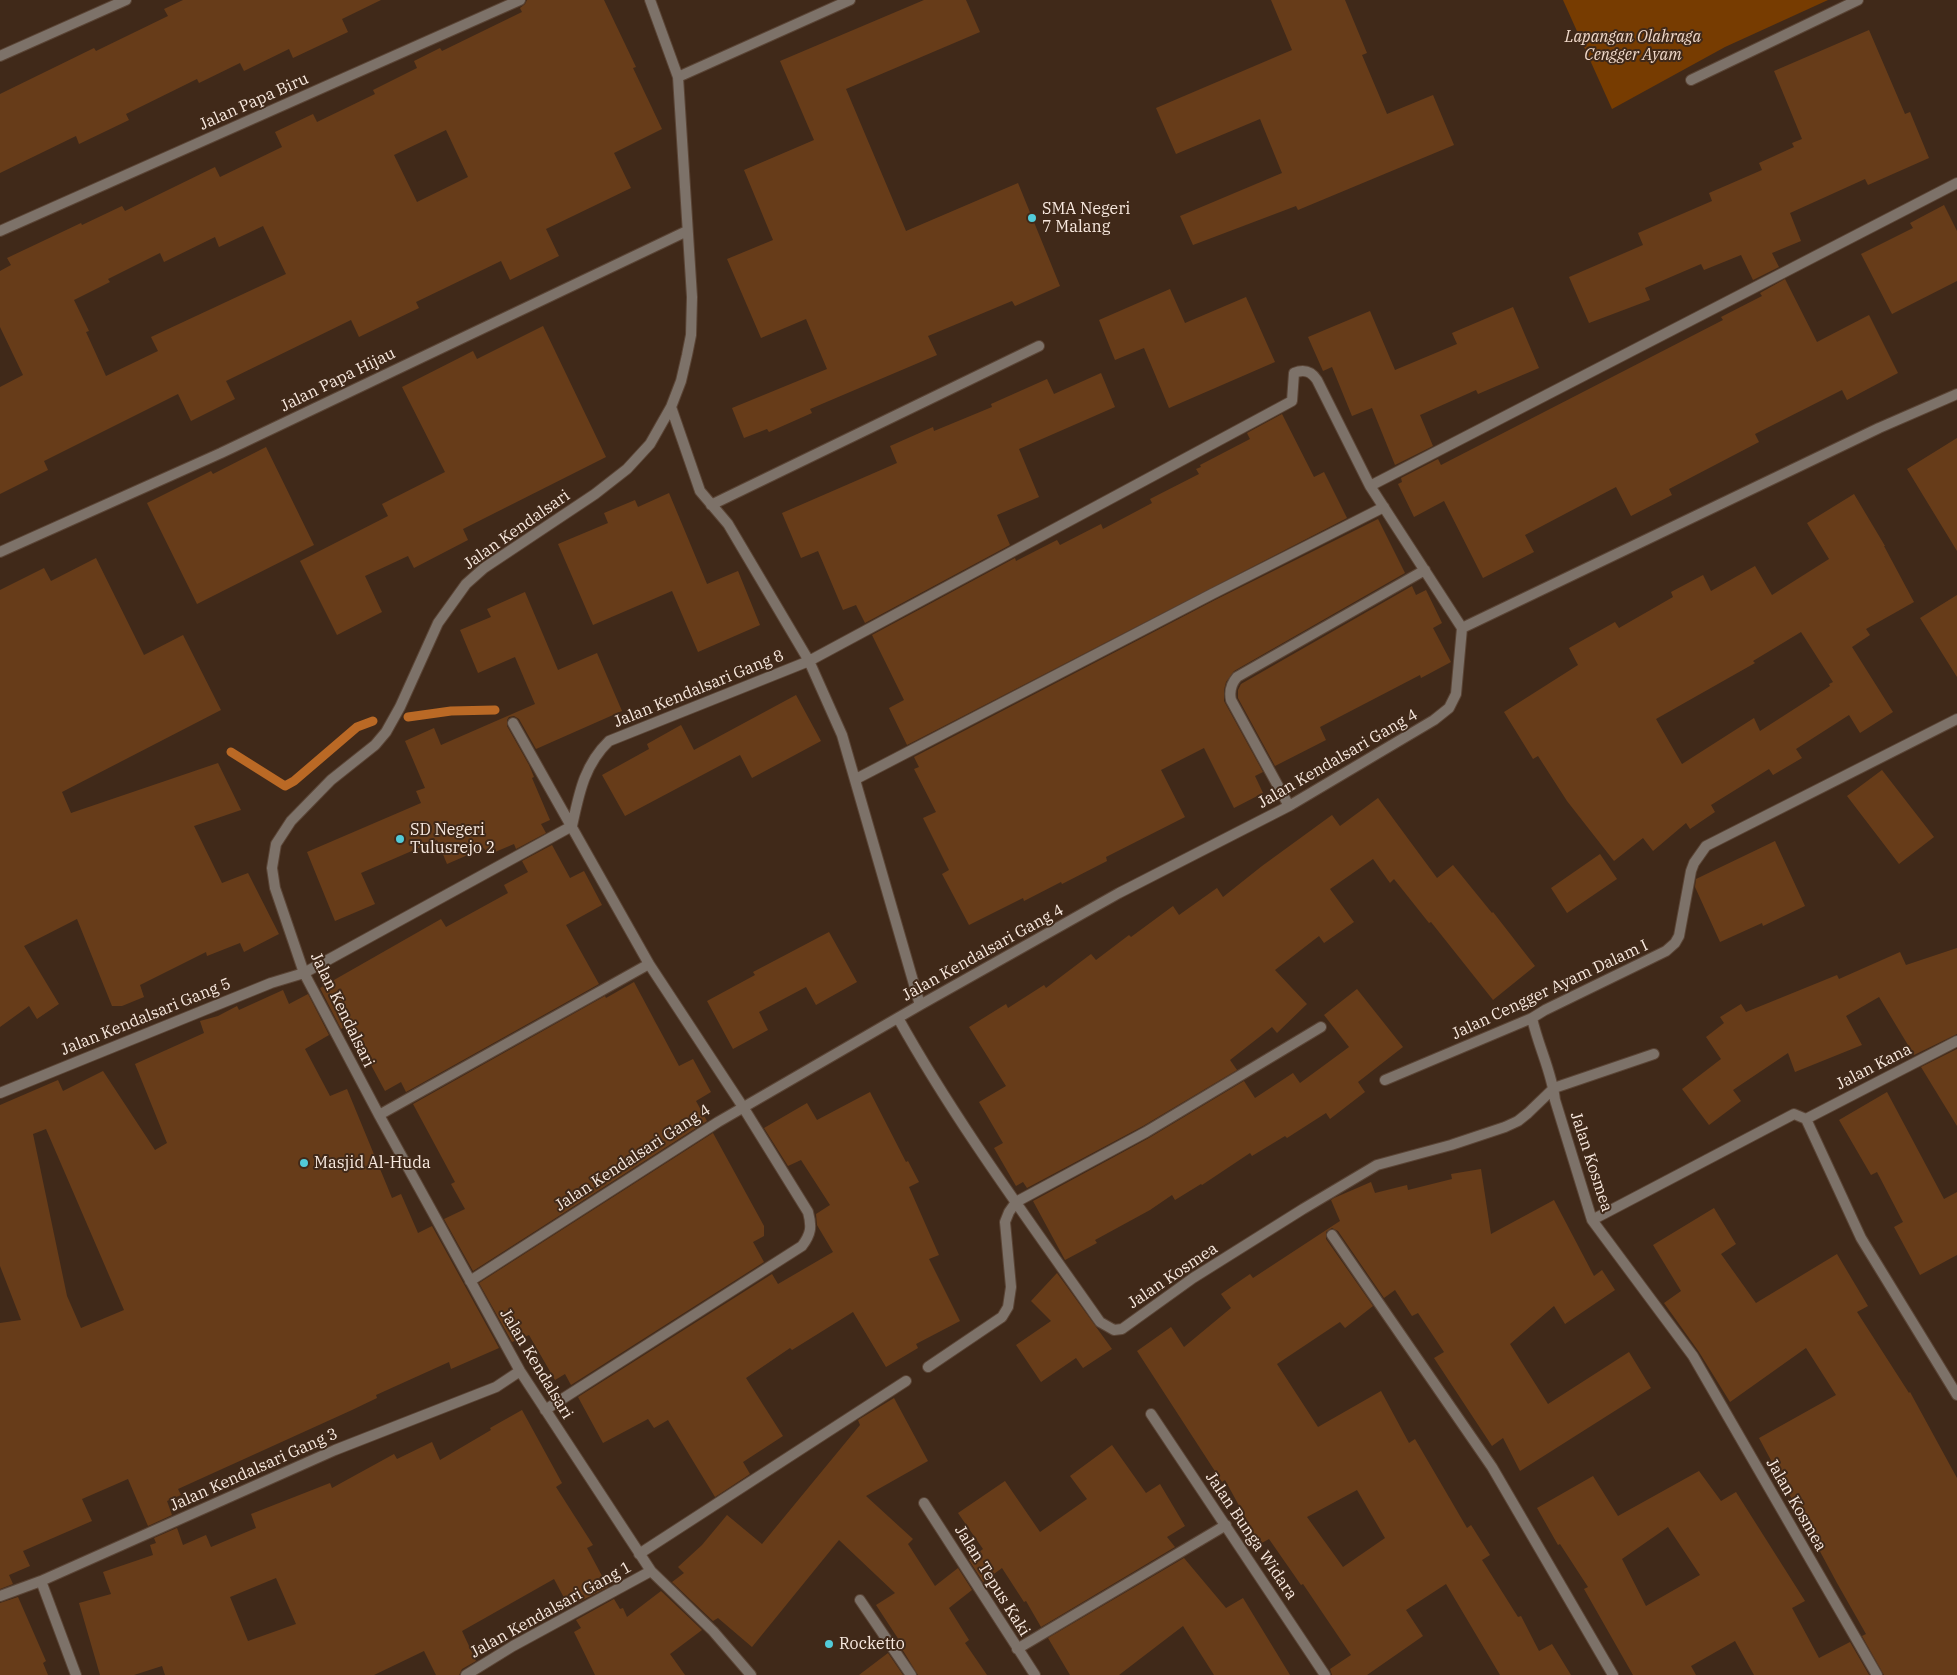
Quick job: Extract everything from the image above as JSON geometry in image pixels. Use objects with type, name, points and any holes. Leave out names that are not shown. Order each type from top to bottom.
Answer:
[{"type":"street","points":[[0,56],[126,0]]},
{"type":"street","name":"Jalan Papa Biru","points":[[0,231],[520,0]]},
{"type":"street","name":"Jalan Kendalsari","points":[[650,0],[678,77],[692,297],[691,335],[681,381],[672,407],[650,444],[626,469],[595,494],[484,568],[466,584],[438,623],[400,707],[386,732],[375,745],[331,780],[291,821],[276,844],[272,868],[275,888],[304,973],[379,1116],[520,1371],[651,1572],[713,1630],[751,1675]]},
{"type":"street","points":[[678,77],[850,0]]},
{"type":"street","points":[[1691,80],[1858,0]]},
{"type":"street","points":[[1957,183],[1370,486],[1462,628],[1880,428],[1957,394]]},
{"type":"street","name":"Jalan Papa Hijau","points":[[0,552],[221,453],[687,231]]},
{"type":"street","points":[[711,505],[1039,346]]},
{"type":"street","name":"Jalan Kendalsari Gang 8","points":[[572,826],[585,776],[596,756],[609,741],[809,661],[1292,401],[1294,373],[1301,370],[1314,375],[1317,380],[1370,486]]},
{"type":"street","points":[[672,407],[700,491],[728,524],[809,661],[842,736],[920,1005]]},
{"type":"street","points":[[856,779],[1384,507]]},
{"type":"street","points":[[1289,806],[1231,700],[1230,694],[1233,682],[1237,677],[1425,570]]},
{"type":"street","name":"Jalan Kendalsari Gang 4","points":[[470,1281],[743,1107],[1119,893],[1289,806],[1434,720],[1449,708],[1456,694],[1462,628]]},
{"type":"street","name":"Jalan Cengger Ayam Dalam I","points":[[1385,1080],[1532,1018],[1666,951],[1675,943],[1681,930],[1690,871],[1706,846],[1957,719]]},
{"type":"street","points":[[513,723],[650,964],[743,1107],[808,1212],[811,1227],[809,1237],[802,1246],[545,1410]]},
{"type":"street","points":[[304,973],[572,826]]},
{"type":"street","points":[[379,1116],[650,964]]},
{"type":"street","name":"Jalan Kendalsari Gang 5","points":[[0,1093],[271,982],[304,973]]},
{"type":"street","points":[[898,1018],[931,1076],[1016,1202]]},
{"type":"street","points":[[1532,1018],[1534,1031],[1554,1088],[1654,1054]]},
{"type":"street","points":[[928,1367],[1002,1317],[1006,1312],[1011,1287],[1005,1222],[1016,1202],[1146,1132],[1321,1027]]},
{"type":"street","name":"Jalan Kana","points":[[1806,1119],[1957,1041]]},
{"type":"street","name":"Jalan Kosmea","points":[[1016,1202],[1100,1322],[1112,1330],[1122,1329],[1201,1273],[1377,1165],[1450,1145],[1505,1127],[1518,1121],[1554,1088]]},
{"type":"street","name":"Jalan Kosmea","points":[[1554,1088],[1555,1100],[1592,1220],[1692,1356],[1877,1675]]},
{"type":"street","points":[[1592,1220],[1794,1114],[1806,1119],[1861,1238],[1957,1396]]},
{"type":"street","points":[[1332,1235],[1492,1467],[1613,1675]]},
{"type":"street","name":"Jalan Kendalsari Gang 3","points":[[0,1596],[41,1581],[335,1450],[496,1388],[520,1371]]},
{"type":"street","points":[[639,1554],[906,1381]]},
{"type":"street","name":"Jalan Bunga Widara","points":[[1151,1414],[1226,1525],[1321,1674]]},
{"type":"street","name":"Jalan Tepus Kaki","points":[[924,1503],[1035,1675]]},
{"type":"street","points":[[1017,1649],[1226,1525]]},
{"type":"street","name":"Jalan Kendalsari Gang 1","points":[[466,1675],[512,1646],[651,1572]]},
{"type":"street","points":[[41,1581],[76,1675]]},
{"type":"street","points":[[860,1600],[910,1675]]},
{"type":"green space","name":"Lapangan Olahraga Cengger Ayam","points":[[1563,0],[1828,0],[1725,47],[1612,109]]},
{"type":"building","points":[[183,0],[381,0],[342,19],[348,32],[293,58],[289,49],[244,71],[240,63],[199,83],[197,79],[126,114],[129,120],[79,144],[76,136],[0,173],[0,94],[94,48],[96,51],[168,16],[164,9]]},
{"type":"building","points":[[527,0],[604,0],[636,67],[633,68],[662,129],[614,153],[631,188],[546,229],[559,256],[510,280],[501,261],[416,302],[419,308],[359,337],[351,320],[226,381],[235,399],[191,421],[178,394],[44,461],[48,470],[0,494],[0,387],[23,375],[0,327],[0,271],[11,265],[7,258],[122,206],[125,211],[215,167],[220,177],[282,147],[275,132],[313,114],[317,122],[375,94],[373,90],[417,68],[414,61],[440,48],[442,51],[522,12],[520,8]],"holes":[[[446,130],[468,177],[417,202],[394,155]],[[263,226],[286,274],[151,337],[158,351],[106,376],[86,332],[89,331],[74,300],[110,282],[108,279],[160,253],[164,262],[215,237],[219,247]]]},
{"type":"building","points":[[924,0],[966,0],[980,32],[846,89],[906,231],[1018,183],[1060,286],[1015,306],[1012,301],[928,336],[937,355],[810,409],[812,413],[769,432],[767,429],[744,438],[732,408],[827,369],[806,319],[761,338],[727,259],[773,240],[744,170],[814,140],[780,61]]},
{"type":"building","points":[[1271,0],[1345,0],[1367,53],[1362,55],[1387,114],[1433,95],[1454,145],[1298,210],[1296,206],[1193,245],[1180,216],[1282,173],[1260,119],[1176,154],[1156,108],[1292,50]]},
{"type":"building","points":[[1869,30],[1905,114],[1910,112],[1929,158],[1868,185],[1865,179],[1790,213],[1801,241],[1772,253],[1779,267],[1753,280],[1741,255],[1704,270],[1701,264],[1645,288],[1650,300],[1589,323],[1569,277],[1643,245],[1638,233],[1712,201],[1709,193],[1762,170],[1759,163],[1794,147],[1792,143],[1802,139],[1774,71]]},
{"type":"building","points":[[1944,205],[1957,231],[1957,281],[1892,314],[1861,254],[1913,228],[1910,223]]},
{"type":"building","points":[[1785,279],[1817,342],[1869,315],[1898,373],[1847,400],[1842,390],[1755,434],[1759,442],[1669,489],[1672,495],[1631,516],[1616,487],[1525,535],[1534,552],[1483,578],[1444,501],[1414,517],[1398,484],[1402,482],[1401,478],[1438,459],[1441,465],[1723,320],[1721,317],[1762,296],[1760,293]]},
{"type":"building","points":[[1170,289],[1185,323],[1246,297],[1275,362],[1169,408],[1144,348],[1115,360],[1099,320]]},
{"type":"building","points":[[1513,307],[1539,368],[1478,394],[1476,390],[1420,415],[1433,446],[1395,465],[1372,408],[1352,416],[1332,367],[1323,371],[1308,337],[1370,311],[1395,370],[1457,344],[1452,333]]},
{"type":"building","points":[[543,326],[606,457],[463,529],[468,540],[414,568],[408,556],[365,576],[382,612],[337,635],[300,561],[388,516],[382,504],[445,472],[402,387],[473,351],[477,359]]},
{"type":"building","points":[[1101,373],[1115,407],[1019,449],[1039,497],[997,515],[1010,545],[865,623],[856,605],[843,610],[818,551],[801,558],[782,513],[897,463],[890,446],[933,427],[934,431],[992,407],[991,404],[1047,379],[1054,394]]},
{"type":"building","points":[[1282,414],[1314,477],[1324,472],[1347,518],[907,745],[889,708],[904,700],[872,635],[1015,558],[1016,561],[1057,540],[1060,545],[1101,524],[1103,529],[1152,503],[1150,499],[1199,474],[1196,469],[1201,467],[1200,465],[1250,439],[1247,433]]},
{"type":"building","points":[[1957,438],[1957,551],[1907,469]]},
{"type":"building","points":[[266,447],[314,545],[197,604],[147,503],[211,471],[213,474]]},
{"type":"building","points":[[669,493],[707,584],[738,571],[760,625],[698,652],[672,591],[593,625],[558,544],[608,523],[604,513],[635,500],[638,507]]},
{"type":"building","points":[[1854,494],[1885,546],[1914,602],[1866,629],[1870,635],[1852,647],[1893,712],[1860,733],[1849,715],[1796,749],[1802,758],[1773,775],[1769,769],[1711,805],[1715,812],[1690,829],[1686,823],[1653,851],[1643,838],[1614,861],[1567,801],[1538,756],[1533,759],[1504,712],[1578,665],[1569,648],[1615,622],[1619,628],[1673,597],[1671,592],[1703,575],[1711,591],[1755,566],[1772,595],[1829,559],[1807,523]],"holes":[[[1801,632],[1833,682],[1829,684],[1830,686],[1760,731],[1754,718],[1682,764],[1656,719],[1755,663],[1753,661]]]},
{"type":"building","points":[[1378,519],[1405,573],[1234,671],[1226,682],[1224,701],[1263,772],[1255,776],[1263,793],[1234,808],[1204,748],[1161,770],[1185,817],[1106,857],[1107,861],[1062,884],[1061,882],[1024,901],[1023,898],[969,925],[942,874],[949,870],[923,818],[936,812],[914,769],[919,767],[914,757],[1215,600]]},
{"type":"building","points":[[96,558],[144,655],[183,635],[221,710],[62,792],[71,813],[218,763],[241,810],[194,826],[222,883],[248,873],[279,934],[244,952],[240,943],[207,956],[206,952],[140,985],[144,997],[122,1006],[112,1006],[77,919],[24,946],[59,1004],[37,1019],[29,1006],[0,1027],[0,590],[44,568],[51,581]]},
{"type":"building","points":[[1412,586],[1416,595],[1426,590],[1442,623],[1433,628],[1451,662],[1421,678],[1420,675],[1320,727],[1326,740],[1275,766],[1238,698],[1238,690],[1241,684]]},
{"type":"building","points":[[525,592],[558,670],[597,653],[622,711],[536,749],[519,719],[514,716],[509,717],[507,726],[529,765],[534,777],[532,778],[550,820],[541,824],[546,833],[516,849],[514,844],[488,855],[484,848],[447,864],[437,840],[361,873],[375,904],[335,921],[307,852],[421,803],[416,791],[425,788],[405,741],[434,728],[441,745],[535,704],[515,657],[478,673],[460,630],[491,617],[487,609]]},
{"type":"building","points":[[1957,595],[1957,677],[1920,618]]},
{"type":"building","points":[[796,695],[821,741],[752,778],[740,755],[625,816],[602,775],[649,749],[647,744],[681,725],[694,750]]},
{"type":"building","points":[[1882,770],[1934,837],[1899,864],[1847,796]]},
{"type":"building","points":[[1378,798],[1437,878],[1453,865],[1535,966],[1493,1000],[1431,922],[1429,923],[1394,879],[1390,883],[1373,859],[1330,889],[1354,922],[1324,943],[1319,936],[1275,970],[1307,1004],[1277,1033],[1272,1027],[1230,1060],[1237,1070],[1143,1126],[1027,1188],[1023,1182],[1016,1186],[994,1148],[1003,1143],[979,1102],[1006,1086],[969,1027],[1006,1004],[1008,1008],[1044,985],[1046,988],[1091,954],[1096,960],[1129,935],[1131,937],[1173,906],[1179,915],[1217,888],[1223,897],[1332,815],[1340,826]]},
{"type":"building","points":[[1775,841],[1805,906],[1763,926],[1762,923],[1720,942],[1695,887],[1696,879]]},
{"type":"building","points":[[552,845],[570,878],[584,871],[602,905],[566,925],[599,984],[406,1092],[401,1082],[385,1091],[349,1024],[341,1029],[320,988],[441,919],[446,927],[508,893],[504,885],[528,872],[522,861]]},
{"type":"building","points":[[1600,854],[1617,879],[1567,913],[1551,888]]},
{"type":"building","points":[[829,932],[857,982],[816,1005],[806,987],[759,1012],[768,1030],[733,1049],[707,1001],[755,975],[753,972]]},
{"type":"building","points":[[1957,948],[1957,1034],[1914,1055],[1879,997],[1846,1016],[1862,1045],[1795,1072],[1788,1053],[1733,1090],[1741,1101],[1709,1125],[1682,1089],[1721,1059],[1706,1037],[1724,1023],[1720,1017],[1741,1004],[1746,1012],[1837,975],[1839,979],[1900,952],[1906,965]]},
{"type":"building","points":[[634,982],[679,1066],[693,1059],[711,1092],[696,1101],[707,1121],[473,1271],[444,1219],[465,1209],[451,1184],[455,1182],[413,1104],[605,996],[606,998]]},
{"type":"building","points":[[1357,989],[1403,1047],[1358,1082],[1365,1092],[1330,1119],[1326,1113],[1287,1138],[1285,1136],[1252,1156],[1250,1153],[1202,1185],[1175,1200],[1172,1195],[1150,1210],[1095,1240],[1097,1243],[1065,1260],[1033,1201],[1149,1138],[1244,1081],[1255,1098],[1293,1073],[1300,1083],[1349,1047],[1324,1015]]},
{"type":"building","points":[[283,990],[289,1004],[308,994],[329,1035],[305,1049],[330,1096],[347,1089],[392,1198],[401,1194],[418,1233],[432,1226],[499,1348],[451,1369],[449,1362],[376,1395],[377,1398],[352,1410],[178,1489],[181,1495],[167,1501],[172,1515],[148,1526],[128,1479],[82,1499],[92,1521],[23,1551],[30,1566],[9,1575],[13,1584],[0,1589],[0,1323],[21,1320],[0,1266],[0,1105],[58,1080],[63,1091],[103,1071],[155,1150],[167,1143],[135,1064],[204,1033],[200,1021],[218,1016],[237,1006],[239,1010]],"holes":[[[46,1129],[124,1310],[81,1328],[67,1296],[33,1134]]]},
{"type":"building","points":[[1957,1049],[1957,1126],[1921,1067]]},
{"type":"building","points":[[870,1092],[906,1162],[908,1161],[919,1182],[909,1187],[939,1255],[929,1259],[960,1321],[916,1344],[918,1348],[886,1367],[853,1312],[792,1350],[790,1348],[746,1378],[783,1436],[743,1462],[750,1474],[715,1497],[668,1420],[654,1428],[648,1419],[603,1443],[578,1397],[772,1274],[778,1284],[833,1252],[817,1225],[816,1214],[830,1205],[801,1160],[788,1166],[764,1128],[807,1103],[817,1120]]},
{"type":"building","points":[[1887,1092],[1944,1199],[1957,1192],[1957,1255],[1920,1275],[1894,1227],[1903,1222],[1877,1172],[1871,1175],[1839,1120]]},
{"type":"building","points":[[713,1133],[764,1226],[764,1236],[753,1242],[764,1262],[571,1385],[565,1374],[555,1380],[529,1335],[512,1342],[479,1283]]},
{"type":"building","points":[[1481,1169],[1491,1234],[1554,1200],[1594,1276],[1602,1270],[1615,1290],[1565,1324],[1554,1306],[1510,1344],[1548,1404],[1629,1352],[1651,1388],[1520,1471],[1503,1438],[1492,1446],[1434,1358],[1444,1352],[1418,1313],[1412,1316],[1395,1290],[1384,1298],[1338,1231],[1332,1228],[1326,1232],[1326,1239],[1373,1306],[1345,1328],[1340,1322],[1277,1364],[1318,1427],[1381,1391],[1409,1443],[1415,1439],[1467,1528],[1471,1525],[1490,1555],[1482,1560],[1518,1617],[1521,1616],[1539,1651],[1552,1644],[1571,1675],[1500,1675],[1446,1584],[1406,1610],[1423,1636],[1367,1675],[1332,1675],[1330,1669],[1351,1655],[1303,1584],[1301,1585],[1269,1539],[1260,1544],[1225,1480],[1222,1482],[1137,1351],[1171,1327],[1184,1347],[1231,1308],[1221,1294],[1250,1274],[1253,1278],[1340,1221],[1331,1200],[1334,1198],[1371,1182],[1375,1193],[1407,1185],[1408,1190],[1452,1179],[1451,1174]],"holes":[[[1357,1490],[1385,1538],[1343,1567],[1307,1517]]]},
{"type":"building","points":[[1714,1208],[1736,1244],[1721,1254],[1756,1303],[1837,1254],[1868,1306],[1857,1312],[1910,1392],[1957,1478],[1957,1675],[1884,1675],[1862,1636],[1866,1634],[1759,1438],[1836,1395],[1806,1348],[1730,1402],[1699,1352],[1664,1303],[1681,1291],[1653,1245]]},
{"type":"building","points":[[1057,1273],[1112,1349],[1083,1368],[1076,1358],[1041,1382],[1016,1345],[1051,1321],[1031,1301]]},
{"type":"building","points":[[894,1398],[928,1461],[866,1496],[913,1539],[908,1544],[935,1586],[958,1568],[972,1590],[949,1608],[969,1640],[965,1643],[987,1675],[918,1675],[899,1644],[901,1643],[876,1605],[895,1593],[839,1540],[752,1647],[718,1618],[713,1621],[672,1582],[684,1573],[678,1567],[702,1545],[727,1515],[762,1544],[860,1425],[858,1420]]},
{"type":"building","points":[[522,1410],[562,1483],[556,1487],[593,1545],[587,1548],[608,1587],[569,1607],[554,1579],[462,1631],[476,1661],[462,1669],[459,1675],[436,1675],[424,1651],[374,1675],[165,1675],[162,1666],[134,1675],[100,1675],[79,1603],[111,1594],[103,1572],[153,1555],[150,1545],[156,1543],[154,1538],[177,1528],[183,1545],[206,1535],[211,1547],[256,1528],[251,1514],[330,1483],[332,1488],[394,1454],[397,1459],[432,1442],[440,1460],[491,1430],[490,1428]],"holes":[[[276,1578],[296,1624],[248,1641],[230,1597]]]},
{"type":"building","points":[[1112,1445],[1146,1493],[1160,1484],[1185,1526],[1167,1537],[1175,1547],[1041,1627],[1026,1601],[1024,1602],[1002,1568],[983,1582],[969,1560],[983,1549],[958,1513],[1005,1481],[1040,1532],[1087,1499],[1070,1476]]},
{"type":"building","points":[[1699,1471],[1721,1501],[1736,1492],[1805,1601],[1792,1608],[1819,1658],[1850,1642],[1869,1675],[1754,1675],[1735,1641],[1691,1666],[1696,1675],[1633,1675],[1584,1589],[1588,1587],[1560,1544],[1558,1545],[1537,1508],[1593,1476],[1618,1516]],"holes":[[[1668,1527],[1700,1575],[1646,1606],[1622,1559]]]},
{"type":"building","points":[[1184,1558],[1226,1608],[1243,1598],[1290,1675],[1214,1675],[1183,1626],[1119,1675],[1070,1675],[1048,1638]]},
{"type":"building","points":[[661,1591],[702,1630],[670,1654],[685,1675],[595,1675],[574,1632],[581,1628],[576,1620],[614,1599],[620,1609],[623,1608],[627,1617]]},
{"type":"building","points":[[18,1597],[46,1661],[43,1663],[48,1675],[0,1675],[0,1603]]},
{"type":"building","points":[[888,1653],[903,1675],[859,1675]]},
{"type":"waterway","points":[[408,717],[451,711],[495,710]]},
{"type":"waterway","points":[[231,752],[285,786],[294,781],[357,727],[373,721]]},
{"type":"place","name":"SMA Negeri 7 Malang","points":[[1032,218]]},
{"type":"place","name":"SD Negeri Tulusrejo 2","points":[[400,839]]},
{"type":"place","name":"Masjid Al-Huda","points":[[304,1163]]},
{"type":"place","name":"Rocketto","points":[[829,1644]]}]
